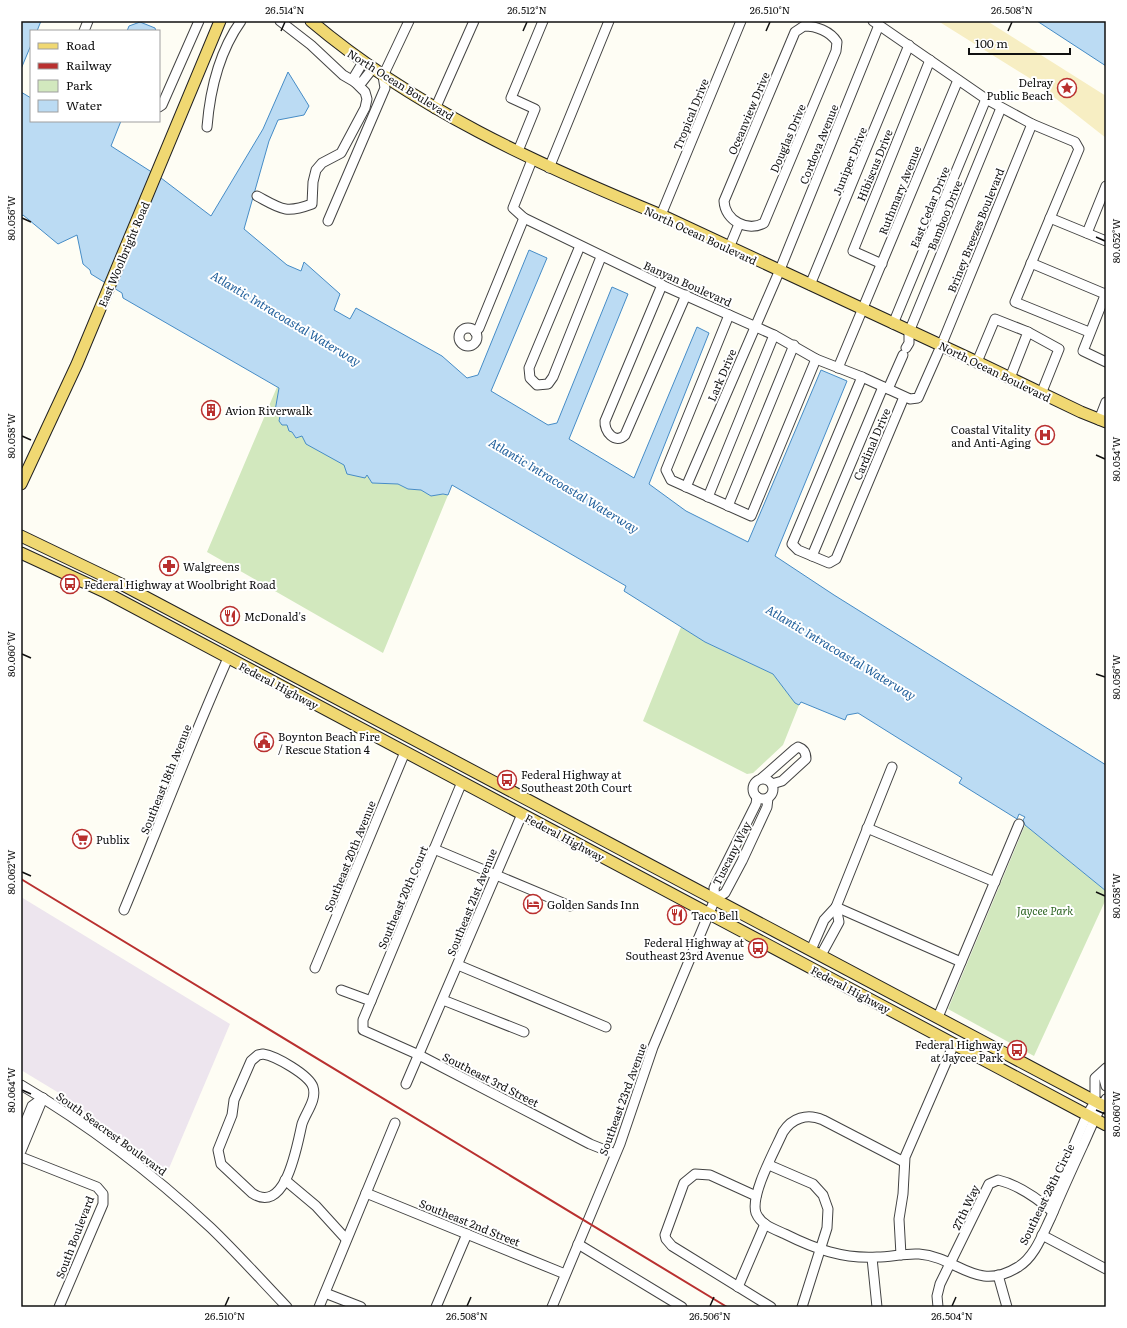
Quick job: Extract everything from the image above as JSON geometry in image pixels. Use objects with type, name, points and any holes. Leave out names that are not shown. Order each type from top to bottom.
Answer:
[{"type":"main road","name":"East Woolbright Road","points":[[21,484],[107,292],[220,21]]},
{"type":"main road","name":"North Ocean Boulevard","points":[[311,21],[363,62],[435,109],[518,151],[532,160],[661,216],[779,272],[862,309],[909,332],[939,349],[977,362],[1041,394],[1102,421]]},
{"type":"main road","name":"Federal Highway","points":[[21,536],[110,578],[1102,1104]]},
{"type":"main road","name":"Federal Highway","points":[[21,553],[103,591],[1106,1125]]},
{"type":"main road","points":[[218,652],[236,645]]},
{"type":"main road","points":[[228,658],[249,652]]},
{"type":"main road","points":[[510,808],[524,798]]},
{"type":"main road","points":[[522,814],[536,810],[579,832],[596,835]]},
{"type":"main road","points":[[794,959],[814,959],[816,952]]},
{"type":"main road","points":[[888,1009],[904,1010],[944,1032],[952,1033],[961,1030]]},
{"type":"main road","points":[[954,1044],[961,1041],[972,1041],[1010,1061],[1021,1062]]},
{"type":"street","points":[[160,106],[162,105],[199,21]]},
{"type":"street","points":[[206,127],[209,101],[218,67],[241,21]]},
{"type":"street","points":[[257,196],[281,209],[295,210],[312,204],[313,182],[316,170],[322,163],[341,153],[365,108],[367,99],[365,92],[355,82],[343,75],[311,45],[280,21]]},
{"type":"street","points":[[328,221],[385,88],[383,76],[409,21]]},
{"type":"street","points":[[435,109],[474,21]]},
{"type":"street","points":[[518,151],[535,109],[511,98],[542,21]]},
{"type":"street","points":[[549,168],[609,21]]},
{"type":"street","name":"Tropical Drive","points":[[661,216],[741,21]]},
{"type":"street","points":[[876,23],[986,99],[1032,124],[1075,142],[1078,148],[1015,302],[1089,332]]},
{"type":"street","name":"Cordova Avenue","points":[[779,272],[876,23]]},
{"type":"street","name":"Douglas Drive","points":[[739,224],[759,226],[764,223],[831,63],[836,51],[837,42],[822,25]]},
{"type":"street","name":"Oceanview Drive","points":[[739,224],[726,212],[724,201],[795,32],[804,26],[822,25]]},
{"type":"street","name":"Juniper Drive","points":[[810,285],[909,45]]},
{"type":"street","name":"Hibiscus Drive","points":[[882,264],[853,251],[930,60]]},
{"type":"street","points":[[355,82],[354,77],[363,62]]},
{"type":"street","points":[[355,82],[362,82],[373,68]]},
{"type":"street","name":"Ruthmary Avenue","points":[[838,368],[958,80]]},
{"type":"street","name":"East Cedar Drive","points":[[893,324],[986,99]]},
{"type":"street","name":"Bamboo Drive","points":[[812,556],[886,388],[909,343],[909,332],[1002,108]]},
{"type":"street","name":"Briney Breezes Boulevard","points":[[939,349],[1032,124]]},
{"type":"street","points":[[475,332],[479,328],[524,218],[513,208],[532,160]]},
{"type":"street","points":[[1087,234],[1106,186]]},
{"type":"street","name":"Banyan Boulevard","points":[[524,218],[602,257],[774,335],[794,345],[816,359],[862,377],[904,397]]},
{"type":"street","points":[[1050,218],[1106,241]]},
{"type":"street","points":[[730,248],[739,224]]},
{"type":"street","points":[[580,246],[529,368],[530,378],[537,385],[548,384],[554,377],[602,257]]},
{"type":"street","points":[[1031,263],[1105,293],[1083,351],[1106,362]]},
{"type":"street","name":"Lark Drive","points":[[686,487],[754,326],[779,272]]},
{"type":"street","points":[[662,285],[605,421],[606,430],[612,437],[618,438],[625,435],[686,295]]},
{"type":"street","points":[[729,315],[666,470],[671,480],[750,516],[816,359]]},
{"type":"street","points":[[977,362],[995,319],[1028,332],[1059,349],[1041,394]]},
{"type":"street","points":[[1010,378],[1028,332]]},
{"type":"street","points":[[708,496],[774,335]]},
{"type":"street","points":[[728,506],[794,345]]},
{"type":"street","points":[[904,397],[910,399],[918,398],[939,349]]},
{"type":"street","points":[[812,556],[798,550],[792,544],[862,377]]},
{"type":"street","name":"Cardinal Drive","points":[[812,556],[829,563],[836,559],[904,397]]},
{"type":"street","points":[[1102,421],[1106,402]]},
{"type":"street","name":"Southeast 18th Avenue","points":[[124,910],[157,831],[174,784],[228,658]]},
{"type":"street","name":"Tuscany Way","points":[[798,746],[802,748],[806,754],[806,759],[782,781],[772,784],[774,790],[768,798],[767,807],[742,861],[724,893],[715,899],[714,888],[756,804],[757,797],[753,792],[753,786],[756,781],[762,778],[798,746]]},
{"type":"street","name":"Southeast 20th Avenue","points":[[315,968],[405,752]]},
{"type":"street","points":[[816,952],[824,920],[836,907],[892,767]]},
{"type":"street","points":[[762,778],[768,780],[772,784]]},
{"type":"street","name":"Southeast 20th Court","points":[[363,1020],[462,782]]},
{"type":"street","points":[[757,797],[762,799],[768,798]]},
{"type":"street","name":"Southeast 21st Avenue","points":[[406,1084],[458,965],[494,876],[522,814]]},
{"type":"street","points":[[938,1017],[1019,824]]},
{"type":"street","points":[[867,828],[995,882]]},
{"type":"street","points":[[434,849],[494,876],[570,906]]},
{"type":"street","name":"Southeast 23rd Avenue","points":[[552,1307],[615,1154],[649,1056],[715,899]]},
{"type":"street","points":[[816,952],[839,922],[836,907]]},
{"type":"street","points":[[836,907],[961,962]]},
{"type":"street","points":[[458,965],[606,1027]]},
{"type":"street","points":[[341,990],[371,1001]]},
{"type":"street","points":[[443,1000],[524,1032]]},
{"type":"street","name":"Southeast 3rd Street","points":[[363,1020],[363,1030],[419,1055],[590,1144],[615,1154]]},
{"type":"street","points":[[901,1255],[899,1219],[904,1185],[904,1162],[907,1151],[954,1044]]},
{"type":"street","points":[[258,1055],[270,1055],[307,1078],[314,1091],[313,1101],[303,1122],[296,1151],[285,1180],[275,1195],[266,1198],[257,1197],[221,1164],[218,1155],[220,1145],[232,1115],[234,1100],[251,1061],[258,1055]]},
{"type":"street","points":[[1102,1104],[1095,1078],[1106,1068]]},
{"type":"street","points":[[1106,1068],[1103,1075],[1106,1086]]},
{"type":"street","name":"South Seacrest Boulevard","points":[[21,1085],[43,1098],[115,1148],[166,1188],[211,1228],[287,1307]]},
{"type":"street","points":[[21,1132],[32,1106],[43,1098]]},
{"type":"street","points":[[21,1151],[43,1098]]},
{"type":"street","name":"Southeast 28th Circle","points":[[765,1224],[819,1250],[841,1256],[872,1258],[919,1254],[930,1255],[963,1271],[977,1275],[998,1275],[1020,1266],[1033,1250],[1042,1235],[1050,1210],[1091,1117],[1102,1104]]},
{"type":"street","points":[[738,1286],[765,1224],[756,1213],[756,1196],[785,1128],[793,1121],[808,1116],[823,1120],[904,1162]]},
{"type":"street","points":[[319,1307],[395,1124]]},
{"type":"street","name":"South Boulevard","points":[[21,1157],[97,1187],[103,1194],[102,1204],[59,1307]]},
{"type":"street","points":[[769,1164],[808,1182],[823,1195],[828,1209],[829,1218],[802,1307]]},
{"type":"street","points":[[756,1196],[710,1175],[695,1174],[684,1183],[666,1230],[666,1239],[672,1246],[771,1307]]},
{"type":"street","points":[[285,1180],[316,1206],[346,1239]]},
{"type":"street","name":"27th Way","points":[[938,1307],[937,1296],[940,1284],[986,1193],[986,1188],[993,1182],[1003,1181],[1028,1193],[1050,1210]]},
{"type":"street","name":"Southeast 2nd Street","points":[[366,1194],[565,1274]]},
{"type":"street","points":[[436,1307],[467,1234]]},
{"type":"street","points":[[1042,1235],[1106,1270]]},
{"type":"street","points":[[578,1244],[682,1307]]},
{"type":"street","points":[[872,1258],[877,1307]]},
{"type":"street","points":[[998,1275],[1007,1307]]},
{"type":"street","points":[[325,1293],[361,1307]]},
{"type":"street","points":[[663,1307],[667,1298]]},
{"type":"shaded area","points":[[21,897],[230,1024],[167,1173],[59,1093],[21,1070]]},
{"type":"green space","points":[[277,387],[279,388],[280,416],[296,438],[302,436],[344,465],[367,475],[372,483],[398,484],[408,489],[421,490],[431,496],[443,494],[448,495],[383,653],[207,552]]},
{"type":"green space","points":[[681,627],[705,642],[773,674],[795,703],[799,705],[783,745],[753,773],[747,774],[643,721]]},
{"type":"green space","name":"Jaycee Park","points":[[1025,825],[1106,891],[1106,899],[1034,1056],[948,1009]]},
{"type":"sand","name":"Delray Public Beach","points":[[938,21],[987,21],[1106,96],[1106,138],[1031,79]]},
{"type":"water","points":[[21,21],[41,21],[37,30],[30,30],[30,47],[21,69]]},
{"type":"water","points":[[1037,21],[1106,21],[1106,66]]},
{"type":"water","points":[[140,22],[155,28],[156,30],[127,30],[129,26]]},
{"type":"water","name":"Atlantic Intracoastal Waterway","points":[[288,72],[309,106],[304,115],[278,120],[269,141],[244,229],[287,265],[301,271],[304,262],[340,294],[334,310],[350,319],[356,308],[442,356],[467,378],[478,375],[529,250],[547,258],[491,391],[548,425],[557,423],[612,287],[628,294],[569,439],[634,478],[697,327],[709,333],[649,484],[686,511],[748,542],[821,370],[847,381],[775,556],[834,595],[1106,765],[1106,891],[1025,825],[1023,820],[1025,817],[1019,814],[1017,819],[959,783],[962,778],[858,713],[847,715],[845,720],[801,702],[799,705],[795,703],[773,674],[705,642],[624,591],[626,586],[452,485],[448,495],[443,494],[431,496],[421,490],[408,489],[398,484],[372,483],[367,475],[365,478],[347,474],[344,465],[306,444],[302,436],[296,438],[292,432],[289,431],[287,425],[282,425],[279,421],[280,416],[275,411],[279,388],[123,298],[122,293],[91,274],[90,270],[83,264],[77,235],[58,244],[23,215],[21,217],[21,92],[30,97],[30,122],[121,122],[111,146],[161,178],[211,216],[263,129]]},
{"type":"railway","points":[[21,879],[727,1307]]},
{"type":"place","name":"Delray Public Beach","points":[[1067,88]]},
{"type":"place","name":"Avion Riverwalk","points":[[211,410]]},
{"type":"place","name":"Coastal Vitality and Anti-Aging","points":[[1045,435]]},
{"type":"place","name":"Walgreens","points":[[169,566]]},
{"type":"place","name":"Federal Highway at Woolbright Road","points":[[70,584]]},
{"type":"place","name":"McDonald's","points":[[230,616]]},
{"type":"place","name":"Boynton Beach Fire / Rescue Station 4","points":[[264,742]]},
{"type":"place","name":"Federal Highway at Southeast 20th Court","points":[[507,780]]},
{"type":"place","name":"Publix","points":[[82,839]]},
{"type":"place","name":"Golden Sands Inn","points":[[533,904]]},
{"type":"place","name":"Taco Bell","points":[[677,915]]},
{"type":"place","name":"Federal Highway at Southeast 23rd Avenue","points":[[758,948]]},
{"type":"place","name":"Federal Highway at Jaycee Park","points":[[1017,1050]]}]
